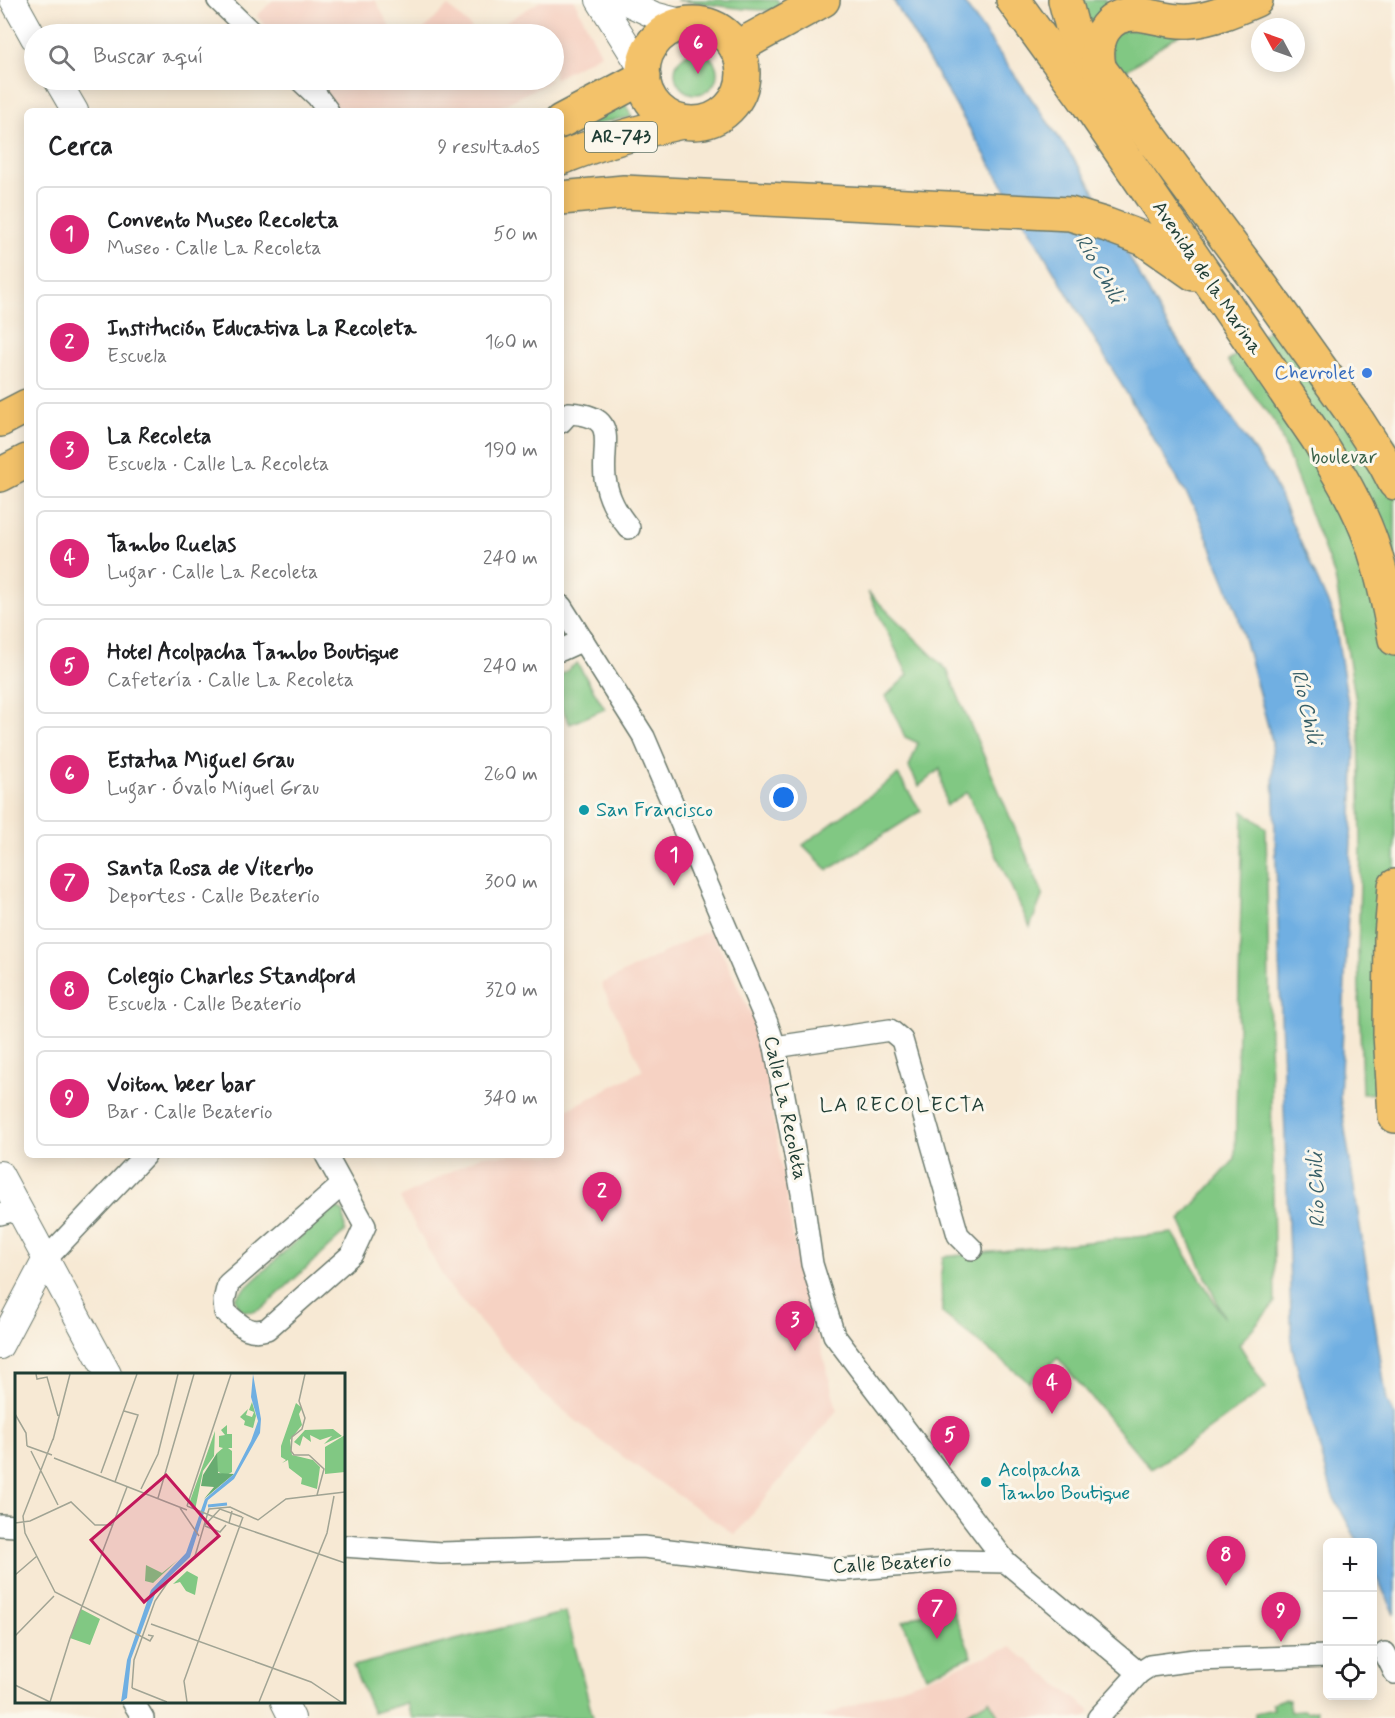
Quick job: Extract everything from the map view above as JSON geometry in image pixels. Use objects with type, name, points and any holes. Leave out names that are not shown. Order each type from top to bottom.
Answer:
[{"type":"main road","points":[[644,74],[648,52],[661,35],[679,26],[705,24],[713,27],[726,36],[736,48],[823,0]]},
{"type":"main road","name":"Avenida de la Marina","points":[[1013,0],[1087,102],[1317,438],[1345,484],[1370,539],[1386,594],[1395,639]]},
{"type":"main road","name":"Avenida de la Marina","points":[[1065,0],[1072,27],[1353,414],[1395,483]]},
{"type":"main road","points":[[1099,66],[1097,44],[1100,35],[1107,26],[1126,15],[1136,14],[1165,20],[1188,21],[1218,15],[1256,0]]},
{"type":"main road","name":"AR-743","points":[[564,158],[590,146],[636,132],[682,122],[705,122],[716,117],[733,103],[742,81],[743,70],[736,48]]},
{"type":"main road","name":"AR-743","points":[[564,119],[644,74],[645,86],[652,102],[666,115],[682,122]]},
{"type":"main road","points":[[564,198],[624,192],[1070,214],[1144,239],[1201,280],[1230,313]]},
{"type":"main road","points":[[0,420],[24,408]]},
{"type":"main road","points":[[0,475],[24,463]]},
{"type":"main road","points":[[1395,886],[1391,936],[1389,1034],[1395,1116]]},
{"type":"street","points":[[13,0],[26,24]]},
{"type":"street","points":[[218,0],[243,24]]},
{"type":"street","points":[[599,0],[644,74]]},
{"type":"street","points":[[622,0],[654,15],[689,24]]},
{"type":"street","points":[[63,90],[73,108]]},
{"type":"street","points":[[311,90],[326,108]]},
{"type":"street","points":[[564,419],[569,413],[586,414],[598,419],[606,432],[607,490],[614,509],[629,528]]},
{"type":"street","name":"Calle La Recoleta","points":[[564,611],[644,738],[767,1023],[775,1047],[802,1193],[812,1264],[834,1335],[1006,1562]]},
{"type":"street","points":[[564,649],[583,640]]},
{"type":"street","points":[[775,1047],[890,1030],[902,1040],[958,1235],[972,1249]]},
{"type":"street","points":[[0,1346],[46,1260],[142,1158]]},
{"type":"street","points":[[328,1158],[365,1226],[352,1254],[267,1329],[256,1332],[245,1329],[225,1312],[224,1301],[228,1284],[342,1185]]},
{"type":"street","points":[[0,1174],[9,1211],[46,1260],[107,1373]]},
{"type":"street","points":[[0,1525],[15,1526]]},
{"type":"street","name":"Calle Beaterio","points":[[345,1546],[441,1553],[643,1547],[843,1570],[957,1561],[1006,1562]]},
{"type":"street","points":[[1006,1562],[1139,1673]]},
{"type":"street","points":[[1384,1654],[1395,1673]]},
{"type":"street","points":[[1098,1718],[1139,1673],[1150,1666],[1195,1660],[1323,1656]]},
{"type":"street","points":[[134,1703],[143,1718]]},
{"type":"street","points":[[285,1703],[292,1718]]},
{"type":"shaded area","points":[[273,0],[375,0],[388,24],[264,24],[257,16]]},
{"type":"shaded area","points":[[542,0],[574,0],[601,54],[564,74],[564,24],[503,24]]},
{"type":"shaded area","points":[[448,6],[468,24],[429,24]]},
{"type":"shaded area","points":[[316,90],[533,90],[498,108],[331,108]]},
{"type":"shaded area","points":[[711,929],[758,1029],[795,1246],[837,1410],[735,1535],[606,1445],[542,1393],[447,1284],[400,1198],[476,1158],[564,1158],[564,1111],[643,1070],[601,984]]},
{"type":"shaded area","points":[[1011,1647],[1091,1711],[1085,1718],[819,1718]]},
{"type":"green space","points":[[676,0],[778,0],[781,11],[744,9]]},
{"type":"green space","points":[[1080,0],[1105,0],[1110,4],[1091,26]]},
{"type":"green space","points":[[1113,28],[1179,34],[1118,76],[1107,35]]},
{"type":"green space","points":[[696,52],[704,53],[711,58],[716,65],[716,81],[711,88],[704,93],[696,94],[688,93],[681,88],[676,81],[675,73],[676,65],[681,58],[688,53]]},
{"type":"green space","points":[[624,102],[632,117],[608,121],[575,131]]},
{"type":"green space","name":"boulevar","points":[[1293,312],[1383,424],[1395,443],[1395,1092],[1362,1094],[1358,953],[1361,849],[1359,719],[1335,577],[1276,424],[1228,361]]},
{"type":"green space","points":[[868,592],[947,670],[1043,894],[1030,927],[967,792],[946,806],[940,769],[919,786],[909,767],[918,743],[905,737],[886,696],[908,675]]},
{"type":"green space","points":[[577,663],[605,709],[570,724],[564,713],[564,673]]},
{"type":"green space","points":[[898,775],[921,811],[828,870],[803,845]]},
{"type":"green space","points":[[1243,811],[1266,828],[1275,1303],[1239,1344],[1266,1388],[1184,1448],[1151,1469],[1058,1358],[1029,1382],[942,1313],[943,1257],[1173,1233],[1225,1319],[1180,1220],[1235,1159]]},
{"type":"green space","points":[[333,1206],[344,1212],[345,1232],[263,1308],[253,1312],[240,1310],[235,1298]]},
{"type":"green space","points":[[949,1602],[972,1656],[926,1676],[903,1622]]},
{"type":"green space","points":[[566,1612],[593,1718],[412,1718],[406,1703],[373,1713],[353,1666]]},
{"type":"green space","points":[[1283,1699],[1289,1700],[1291,1711],[1316,1710],[1318,1718],[1255,1718],[1255,1713],[1274,1709],[1272,1703]]},
{"type":"green space","points":[[989,1700],[1000,1718],[958,1718]]},
{"type":"water","name":"Río Chili","points":[[893,0],[962,0],[1085,175],[1165,322],[1270,474],[1334,617],[1355,746],[1340,1097],[1387,1401],[1395,1416],[1395,1614],[1377,1579],[1377,1538],[1356,1538],[1333,1496],[1292,1348],[1272,741],[1237,612],[1196,510]]},
{"type":"place","name":"Estatua Miguel Grau","points":[[698,74]]},
{"type":"place","name":"Chevrolet","points":[[1367,373]]},
{"type":"place","name":"San Francisco","points":[[584,810]]},
{"type":"place","name":"Convento Museo Recoleta","points":[[674,886]]},
{"type":"place","name":"Institución Educativa La Recoleta","points":[[602,1222]]},
{"type":"place","name":"La Recoleta","points":[[795,1351]]},
{"type":"place","name":"Tambo Ruelas","points":[[1052,1414]]},
{"type":"place","name":"Hotel Acolpacha Tambo Boutique","points":[[950,1466]]},
{"type":"place","name":"Acolpacha Tambo Boutique","points":[[986,1482]]},
{"type":"place","name":"Colegio Charles Standford","points":[[1226,1586]]},
{"type":"place","name":"Santa Rosa de Viterbo","points":[[937,1639]]},
{"type":"place","name":"Voiton beer bar","points":[[1281,1642]]},
{"type":"district","name":"LA RECOLECTA","points":[[903,1105]]}]
